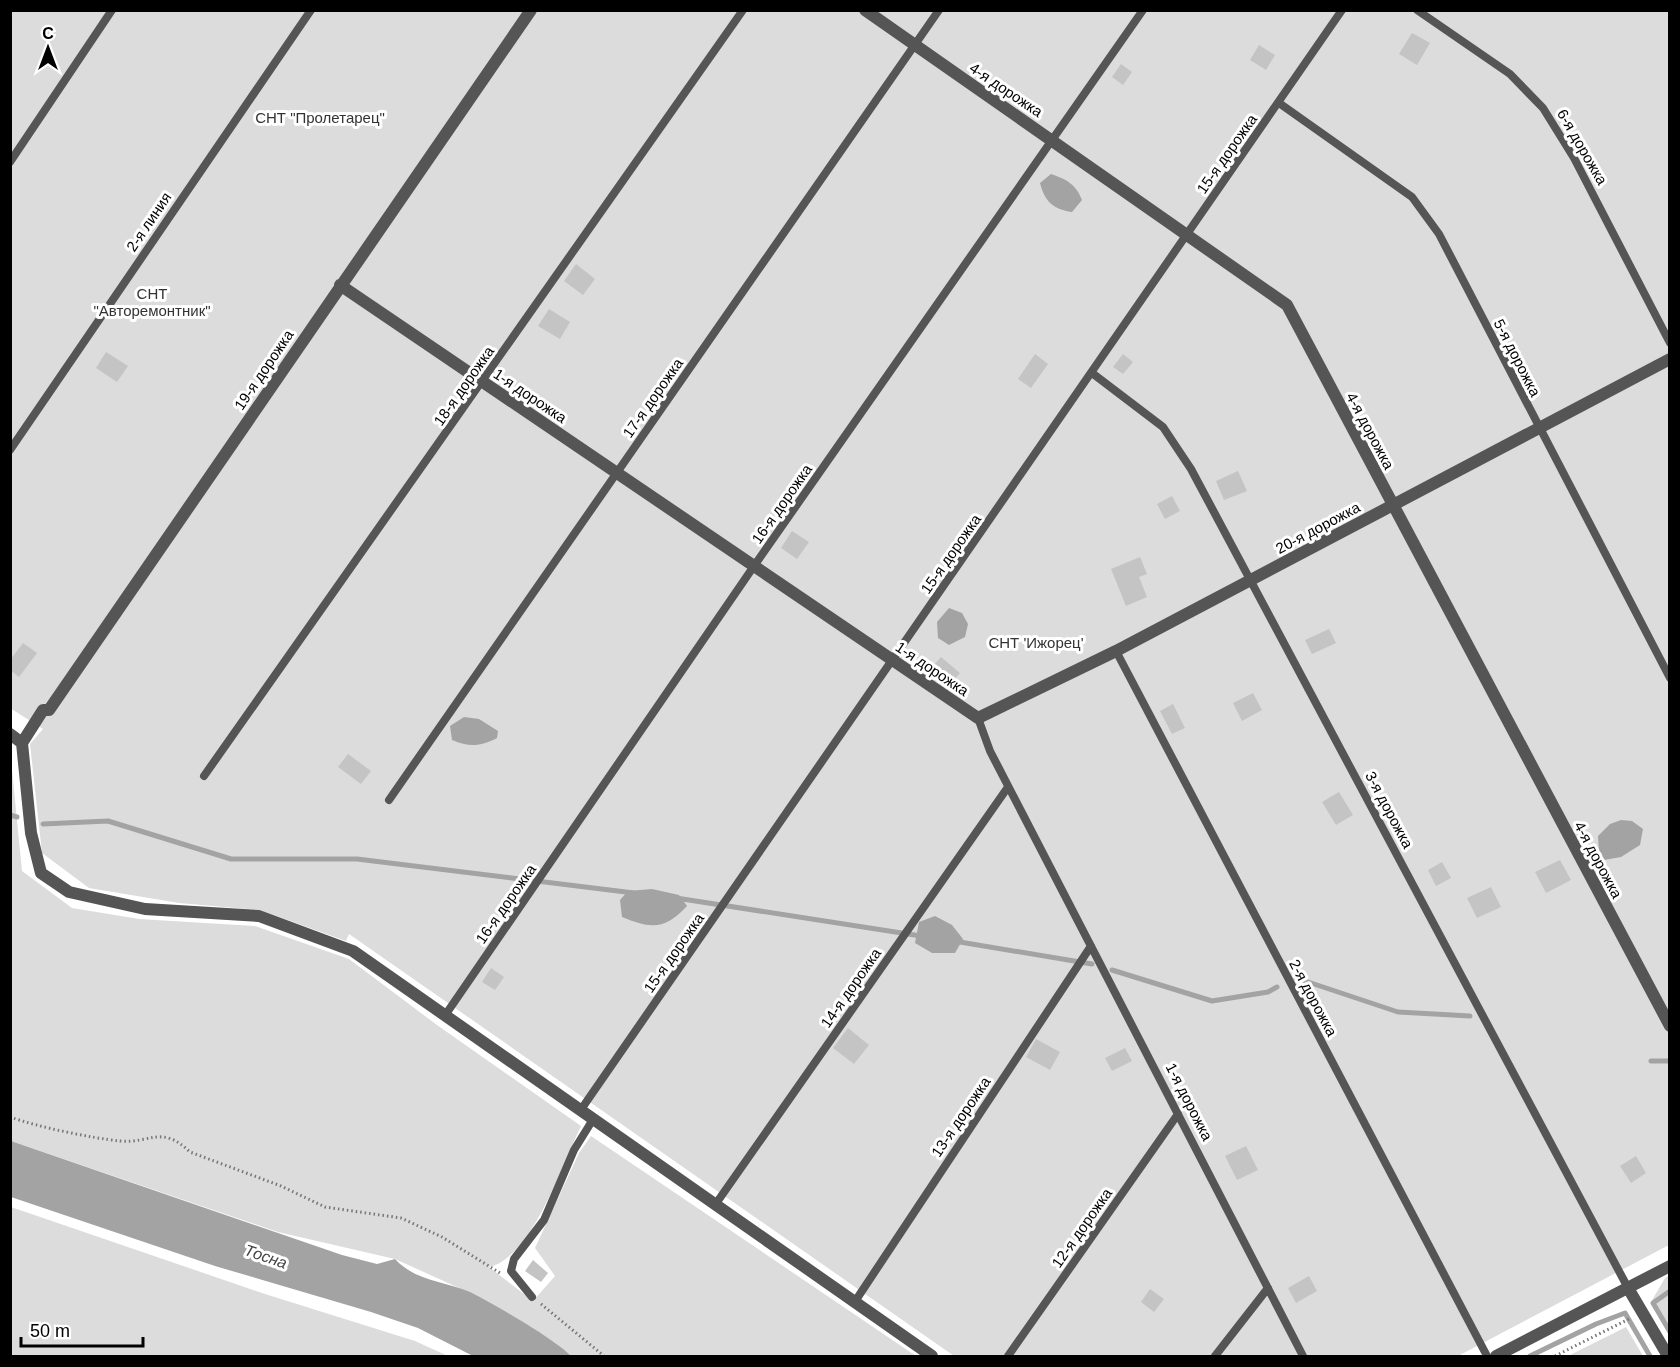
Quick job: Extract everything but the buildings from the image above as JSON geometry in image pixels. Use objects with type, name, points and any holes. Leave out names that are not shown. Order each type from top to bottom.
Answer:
[{"type":"street","name":"19-я дорожка","points":[[22,743],[43,710],[50,710],[531,10]]},
{"type":"street","name":"4-я дорожка","points":[[865,10],[1287,305],[1670,1026]]},
{"type":"street","name":"1-я дорожка","points":[[340,285],[978,718]]},
{"type":"street","name":"20-я дорожка","points":[[978,718],[1116,651],[1670,359]]},
{"type":"street","points":[[10,734],[22,743],[31,833],[41,873],[69,892],[145,909],[258,916],[353,951],[446,1014],[592,1121],[932,1356]]},
{"type":"street","points":[[1496,1356],[1670,1266]]},
{"type":"street","points":[[1628,1288],[1668,1356]]},
{"type":"lane","points":[[10,162],[112,10]]},
{"type":"lane","name":"2-я линия","points":[[10,450],[311,10]]},
{"type":"lane","name":"18-я дорожка","points":[[204,776],[484,382],[743,10]]},
{"type":"lane","name":"17-я дорожка","points":[[389,800],[939,10]]},
{"type":"lane","name":"16-я дорожка","points":[[446,1014],[754,566],[1143,10]]},
{"type":"lane","name":"15-я дорожка","points":[[580,1111],[894,661],[1342,10]]},
{"type":"lane","name":"6-я дорожка","points":[[1417,10],[1510,74],[1543,108],[1574,158],[1670,343]]},
{"type":"lane","name":"5-я дорожка","points":[[1279,103],[1412,197],[1439,234],[1538,429],[1670,678]]},
{"type":"lane","name":"3-я дорожка","points":[[1092,373],[1163,427],[1191,469],[1628,1288]]},
{"type":"lane","name":"2-я дорожка","points":[[1116,651],[1487,1356]]},
{"type":"lane","name":"1-я дорожка","points":[[978,718],[990,751],[1089,950],[1178,1114],[1304,1356]]},
{"type":"lane","name":"14-я дорожка","points":[[715,1205],[1008,786]]},
{"type":"lane","name":"13-я дорожка","points":[[854,1303],[1089,950]]},
{"type":"lane","name":"12-я дорожка","points":[[1008,1356],[1178,1114]]},
{"type":"lane","points":[[532,1297],[512,1271],[514,1259],[544,1220],[574,1149],[592,1121]]},
{"type":"lane","points":[[1215,1356],[1268,1288]]},
{"type":"path","points":[[10,1118],[123,1142],[154,1136],[178,1141],[190,1152],[281,1186],[325,1207],[401,1218],[442,1237],[505,1276]]},
{"type":"path","points":[[532,1297],[604,1356]]},
{"type":"path","points":[[1555,1356],[1621,1323]]},
{"type":"green space","name":"СНТ 'Ижорец'","points":[[10,11],[1669,11],[1669,1245],[1458,1356],[954,1356],[349,934],[346,941],[260,910],[179,903],[89,888],[42,853],[30,744],[43,729],[10,708]]},
{"type":"green space","points":[[10,749],[22,871],[72,908],[139,919],[255,926],[349,959],[437,1025],[581,1126],[532,1228],[505,1260],[489,1267],[533,1301],[555,1276],[535,1248],[579,1153],[591,1136],[916,1356],[571,1356],[514,1317],[468,1292],[395,1259],[278,1232],[11,1141]]},
{"type":"green space","points":[[11,1207],[265,1294],[415,1341],[448,1356],[11,1356]]},
{"type":"green space","points":[[1669,1275],[1669,1334],[1651,1302]]},
{"type":"green space","points":[[1626,1327],[1643,1356],[1568,1356]]},
{"type":"water","points":[[1051,174],[1070,183],[1080,194],[1082,200],[1072,212],[1055,207],[1044,195],[1040,183]]},
{"type":"water","points":[[949,608],[962,613],[968,624],[965,637],[949,645],[938,638],[937,622]]},
{"type":"water","points":[[464,717],[479,719],[498,731],[497,738],[474,745],[452,740],[450,726]]},
{"type":"water","points":[[1621,820],[1632,821],[1643,829],[1640,845],[1621,857],[1604,860],[1599,852],[1598,836],[1610,824]]},
{"type":"water","points":[[652,889],[679,895],[687,906],[672,920],[657,925],[641,924],[622,917],[620,900],[628,891]]},
{"type":"water","points":[[935,916],[952,925],[963,939],[955,953],[932,953],[915,943],[919,922]]},
{"type":"water","name":"Тосна","points":[[11,1141],[342,1255],[377,1264],[395,1259],[412,1272],[470,1292],[494,1305],[537,1331],[571,1356],[473,1356],[418,1328],[215,1266],[11,1197]]},
{"type":"waterway","points":[[10,815],[17,817]]},
{"type":"waterway","points":[[43,824],[108,821],[231,859],[357,859],[634,893]]},
{"type":"waterway","points":[[676,898],[921,936]]},
{"type":"waterway","points":[[954,941],[1092,964]]},
{"type":"waterway","points":[[1112,970],[1212,1001],[1268,992],[1277,987]]},
{"type":"waterway","points":[[1296,978],[1398,1012],[1470,1016]]},
{"type":"waterway","points":[[1651,1061],[1670,1061]]},
{"type":"waterway","points":[[1670,1291],[1653,1303],[1670,1332]]},
{"type":"waterway","points":[[1530,1356],[1596,1324],[1625,1313],[1650,1356]]},
{"type":"park label","name":"СНТ \"Пролетарец\"","points":[[320,118]]},
{"type":"park label","name":"СНТ \"Авторемонтник\"","points":[[152,302]]}]
